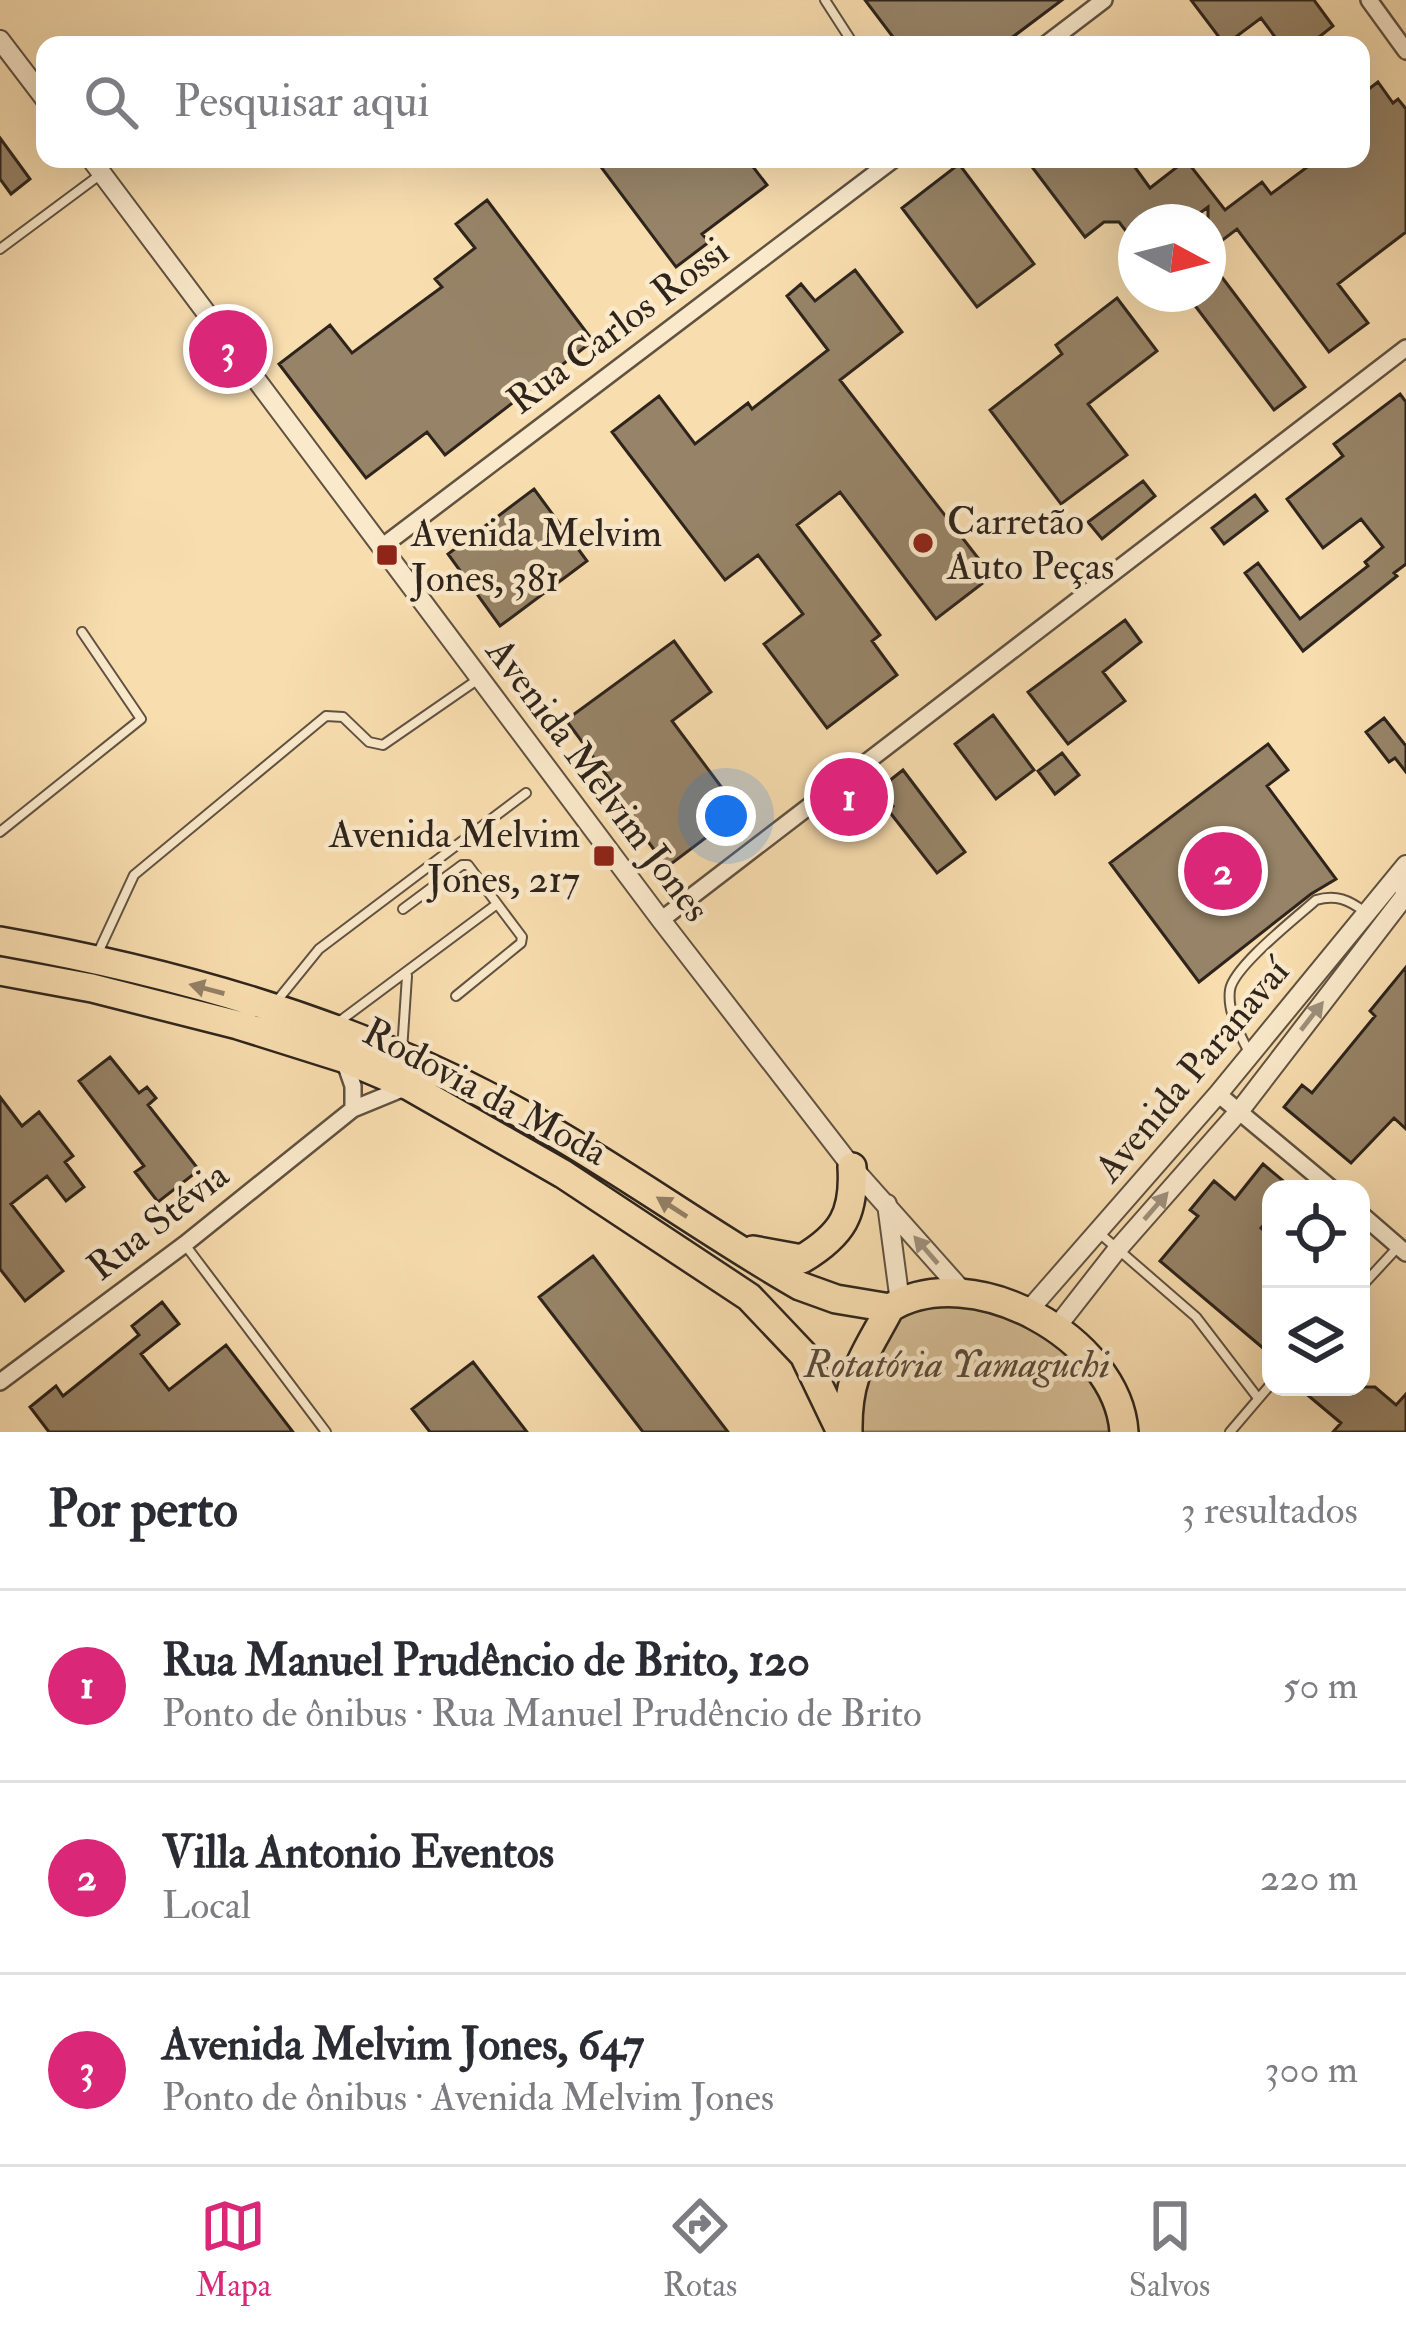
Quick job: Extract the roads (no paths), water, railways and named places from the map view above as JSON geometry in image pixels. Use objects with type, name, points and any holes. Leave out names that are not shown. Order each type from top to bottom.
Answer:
[{"type":"highway","name":"Rodovia da Moda","points":[[0,941],[95,958],[272,1007],[401,1055],[525,1116],[800,1286],[836,1299],[895,1305]]},
{"type":"highway","name":"Rodovia da Moda","points":[[0,971],[149,1001],[343,1058],[409,1086],[563,1174],[749,1297],[803,1354],[845,1432]]},
{"type":"highway","points":[[721,1239],[770,1255],[802,1259],[826,1245],[843,1223],[853,1203],[852,1167]]},
{"type":"highway","points":[[845,1432],[859,1359],[895,1305],[930,1293],[966,1295],[1030,1310],[1083,1353],[1114,1391],[1124,1432]]},
{"type":"street","points":[[1057,36],[1104,0]]},
{"type":"street","points":[[1369,0],[1406,51]]},
{"type":"street","points":[[0,40],[36,87]]},
{"type":"street","name":"Avenida Melvim Jones","points":[[98,168],[661,920],[852,1167],[966,1295]]},
{"type":"street","name":"Rua Carlos Rossi","points":[[382,546],[882,168]]},
{"type":"street","points":[[661,920],[1406,348]]},
{"type":"street","name":"Avenida Paranavaí","points":[[1030,1310],[1218,1094],[1366,913],[1405,877]]},
{"type":"street","name":"Avenida Paranavaí","points":[[1054,1329],[1241,1109],[1404,898],[1405,877]]},
{"type":"street","points":[[343,1058],[353,1085],[353,1109]]},
{"type":"street","name":"Rua Stévia","points":[[0,1382],[353,1109],[409,1086]]},
{"type":"street","points":[[1218,1094],[1322,1180]]},
{"type":"street","points":[[887,1204],[895,1305]]},
{"type":"street","points":[[1370,1222],[1402,1250]]},
{"type":"lane","points":[[826,0],[848,36]]},
{"type":"lane","points":[[0,249],[94,168]]},
{"type":"lane","points":[[0,832],[141,719],[82,632]]},
{"type":"lane","points":[[95,958],[134,875],[326,716],[343,717],[369,742],[383,745],[480,677]]},
{"type":"lane","points":[[272,1007],[319,949],[526,793]]},
{"type":"lane","points":[[403,909],[468,865],[522,938],[456,996]]},
{"type":"lane","points":[[1251,1054],[1229,998],[1233,978],[1316,900],[1331,896],[1352,902],[1366,913]]},
{"type":"lane","points":[[330,1028],[497,904]]},
{"type":"lane","points":[[401,1055],[407,974]]},
{"type":"lane","points":[[1097,1231],[1196,1317],[1258,1398]]},
{"type":"lane","points":[[184,1244],[326,1432]]},
{"type":"lane","points":[[1370,1279],[1402,1250]]},
{"type":"lane","points":[[1230,1432],[1262,1394]]},
{"type":"place","name":"Avenida Melvim Jones, 647","points":[[228,349]]},
{"type":"place","name":"Carretão Auto Peças","points":[[923,543]]},
{"type":"place","name":"Avenida Melvim Jones, 381","points":[[387,555]]},
{"type":"place","name":"Rua Manuel Prudêncio de Brito, 120","points":[[849,797]]},
{"type":"place","name":"Avenida Melvim Jones, 217","points":[[604,856]]},
{"type":"place","name":"Villa Antonio Eventos","points":[[1223,871]]},
{"type":"park label","name":"Rotatória Yamaguchi","points":[[957,1364]]}]
